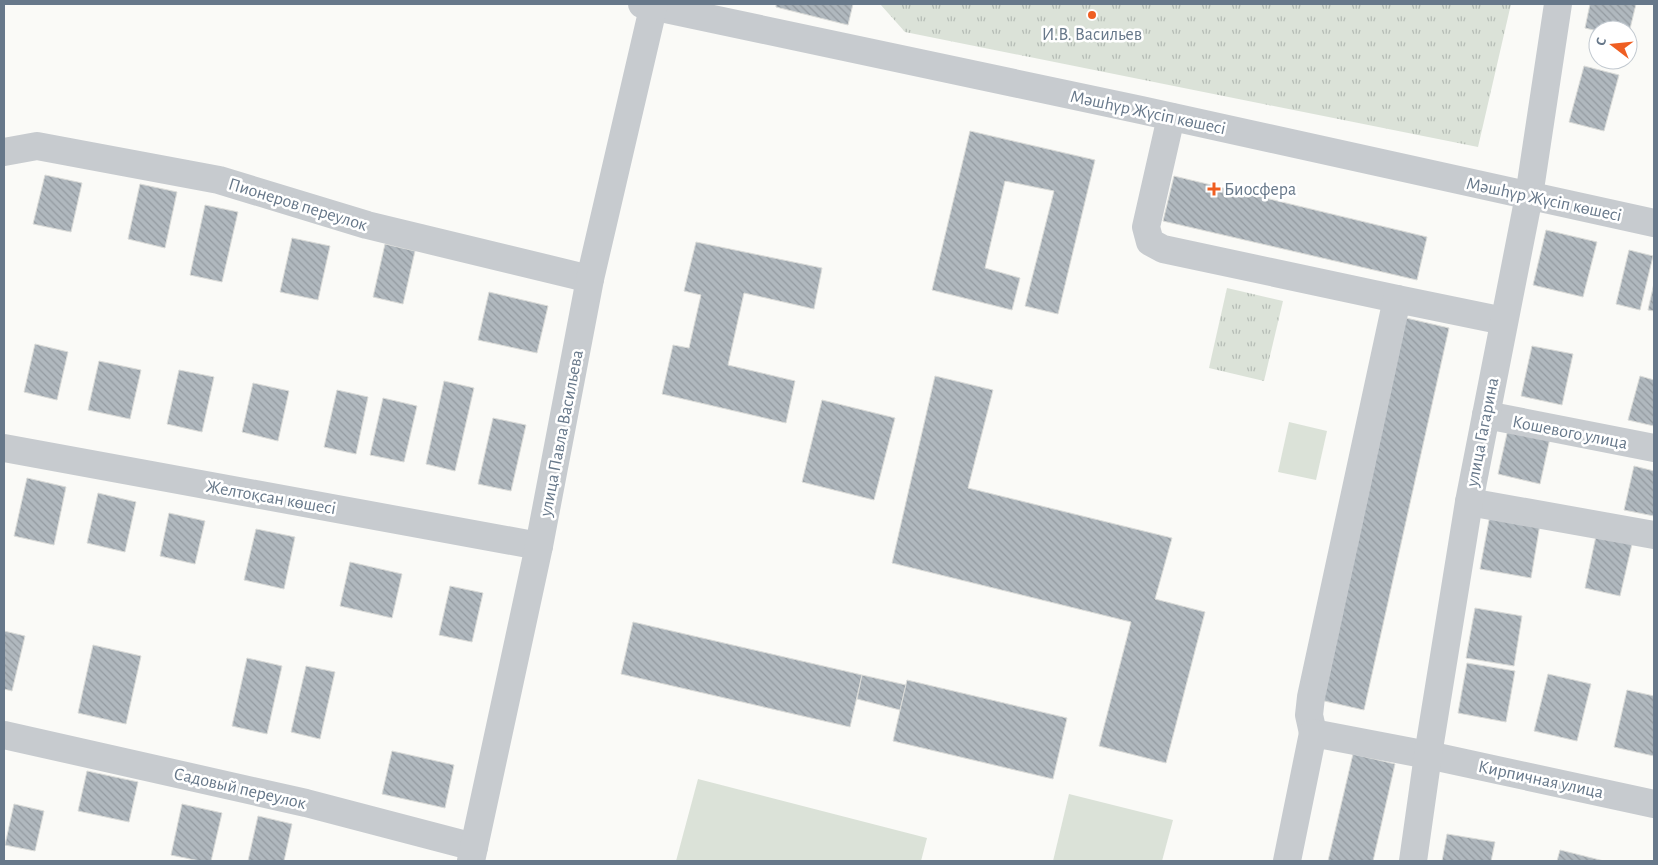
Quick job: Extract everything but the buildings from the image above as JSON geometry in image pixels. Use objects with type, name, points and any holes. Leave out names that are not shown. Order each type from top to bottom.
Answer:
[{"type":"street","name":"улица Гагарина","points":[[1413,861],[1428,755],[1469,502],[1529,196],[1558,4]]},
{"type":"street","name":"Мәшһүр Жүсіп көшесі","points":[[650,5],[1654,223]]},
{"type":"street","name":"улица Павла Васильева","points":[[472,854],[539,546],[590,279],[650,5]]},
{"type":"street","points":[[1171,117],[1146,227],[1150,242],[1163,249],[1504,321]]},
{"type":"street","name":"Пионеров переулок","points":[[4,152],[37,146],[219,180],[367,225],[590,279]]},
{"type":"street","points":[[1287,861],[1313,733],[1309,715],[1311,696],[1396,299]]},
{"type":"street","name":"Кошевого улица","points":[[1486,414],[1654,448]]},
{"type":"street","name":"Желтоқсан көшесі","points":[[4,448],[539,546]]},
{"type":"street","points":[[1469,502],[1654,535]]},
{"type":"street","name":"Кирпичная улица","points":[[1313,733],[1428,755],[1654,804]]},
{"type":"street","name":"Садовый переулок","points":[[4,735],[306,803],[472,854]]},
{"type":"green space","points":[[880,4],[1511,4],[1478,147],[905,32]]},
{"type":"green space","points":[[1227,288],[1283,301],[1264,381],[1209,368]]},
{"type":"green space","points":[[1289,422],[1327,431],[1316,480],[1278,472]]},
{"type":"green space","points":[[698,779],[927,838],[921,861],[676,861]]},
{"type":"green space","points":[[1069,794],[1173,820],[1162,861],[1053,861]]},
{"type":"place","name":"И.В. Васильев","points":[[1092,15]]},
{"type":"place","name":"Биосфера","points":[[1214,189]]}]
